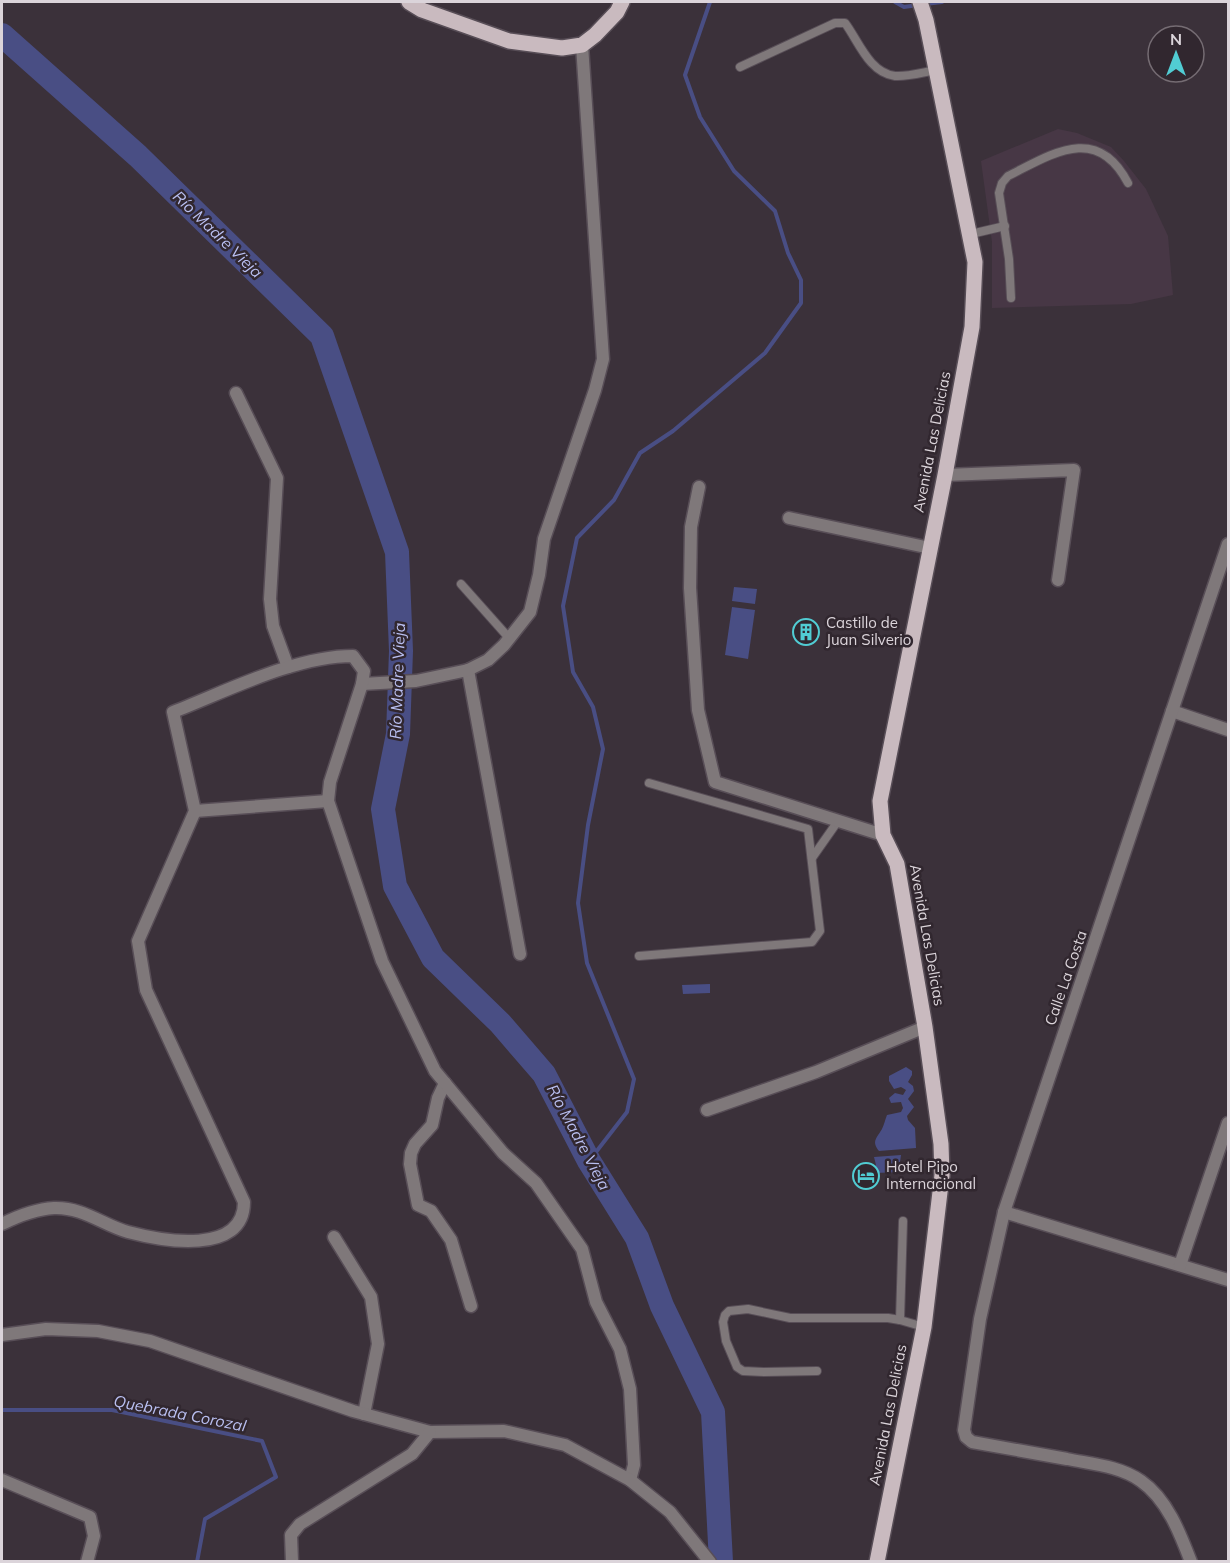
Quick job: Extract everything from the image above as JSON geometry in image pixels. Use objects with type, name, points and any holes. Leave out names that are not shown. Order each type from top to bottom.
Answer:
[{"type":"main road","points":[[409,2],[422,10],[509,41],[562,48],[582,45],[617,12],[622,2]]},
{"type":"main road","name":"Avenida Las Delicias","points":[[877,1562],[924,1327],[942,1175],[941,1144],[925,1027],[897,864],[883,835],[880,801],[972,327],[975,262],[937,70],[920,2]]},
{"type":"street","points":[[362,684],[409,681],[468,670],[488,660],[530,612],[544,540],[595,390],[603,359],[582,45]]},
{"type":"street","points":[[236,393],[277,478],[270,599],[273,626],[288,667]]},
{"type":"street","points":[[945,475],[1074,470],[1058,580]]},
{"type":"street","points":[[699,487],[691,527],[690,588],[698,710],[715,782],[883,835]]},
{"type":"street","points":[[789,518],[930,548]]},
{"type":"street","name":"Calle La Costa","points":[[1191,1562],[1164,1506],[1141,1481],[1129,1474],[1104,1466],[972,1442],[966,1437],[964,1430],[980,1319],[1004,1212],[1228,544]]},
{"type":"street","points":[[2,1224],[22,1214],[55,1208],[85,1212],[127,1232],[176,1241],[216,1239],[234,1230],[244,1215],[244,1203],[146,990],[138,941],[195,811],[173,712],[288,667],[334,656],[353,656],[364,671],[362,684],[330,782],[328,801],[382,962],[435,1071],[503,1153],[536,1183],[582,1249],[596,1302],[620,1349],[630,1389],[634,1466],[630,1480]]},
{"type":"street","points":[[468,670],[520,954]]},
{"type":"street","points":[[1172,711],[1228,730]]},
{"type":"street","points":[[195,811],[328,801]]},
{"type":"street","points":[[707,1110],[816,1072],[925,1027]]},
{"type":"street","points":[[445,1083],[436,1104],[434,1120],[428,1131],[412,1148],[410,1164],[418,1205],[431,1211],[451,1240],[471,1306]]},
{"type":"street","points":[[1180,1265],[1228,1123]]},
{"type":"street","points":[[1004,1212],[1228,1280]]},
{"type":"street","points":[[334,1237],[372,1297],[378,1344],[364,1414]]},
{"type":"street","points":[[2,1335],[46,1329],[98,1331],[150,1341],[364,1414],[430,1432],[504,1431],[565,1445],[630,1480],[670,1512],[710,1562]]},
{"type":"street","points":[[292,1562],[291,1535],[300,1524],[412,1454],[430,1432]]},
{"type":"street","points":[[2,1480],[90,1517],[94,1536],[87,1562]]},
{"type":"lane","points":[[740,67],[835,24],[845,22],[866,56],[880,71],[894,76],[937,70]]},
{"type":"lane","points":[[1011,298],[1005,226],[999,193],[1004,179],[1059,150],[1084,148],[1101,152],[1114,162],[1128,183]]},
{"type":"lane","points":[[971,234],[1005,226]]},
{"type":"lane","points":[[462,584],[509,638]]},
{"type":"lane","points":[[639,956],[812,942],[820,931],[808,829],[649,783]]},
{"type":"lane","points":[[812,858],[838,820]]},
{"type":"lane","points":[[900,1320],[903,1221]]},
{"type":"lane","points":[[817,1371],[743,1371],[737,1367],[726,1341],[723,1322],[725,1315],[729,1311],[748,1309],[790,1318],[888,1318],[924,1327]]},
{"type":"shaded area","points":[[1058,129],[1077,133],[1111,147],[1146,189],[1168,236],[1173,295],[1131,304],[992,308],[992,242],[981,161]]},
{"type":"water","points":[[734,587],[757,589],[755,604],[732,601]]},
{"type":"water","points":[[732,607],[755,610],[748,659],[725,655]]},
{"type":"water","points":[[710,984],[710,993],[683,994],[682,985]]},
{"type":"water","points":[[906,1067],[912,1071],[908,1082],[913,1086],[914,1091],[908,1099],[914,1107],[907,1116],[915,1128],[916,1148],[879,1151],[875,1145],[876,1140],[887,1115],[901,1112],[903,1108],[901,1102],[891,1103],[889,1098],[895,1093],[903,1095],[906,1090],[901,1087],[894,1089],[889,1076]]},
{"type":"water","points":[[901,1155],[900,1162],[904,1168],[903,1172],[874,1173],[873,1169],[876,1165],[874,1157]]},
{"type":"waterway","points":[[589,1161],[627,1112],[634,1079],[587,963],[578,903],[588,825],[603,749],[593,707],[573,672],[563,606],[577,538],[614,500],[640,453],[673,431],[765,353],[801,303],[801,280],[788,253],[775,211],[734,171],[700,117],[685,75],[710,2]]},
{"type":"waterway","points":[[895,2],[904,7],[918,5]]},
{"type":"waterway","points":[[925,4],[942,2]]},
{"type":"waterway","name":"Río Madre Vieja","points":[[2,35],[138,156],[322,336],[397,552],[401,651],[398,734],[383,809],[395,886],[433,958],[500,1023],[544,1074],[589,1161],[637,1238],[662,1306],[713,1412],[721,1562]]},
{"type":"waterway","name":"Quebrada Corozal","points":[[2,1410],[112,1410],[262,1441],[276,1477],[205,1519],[197,1562]]},
{"type":"place","name":"Castillo de Juan Silverio","points":[[806,632]]},
{"type":"place","name":"Hotel Pipo Internacional","points":[[866,1176]]}]
